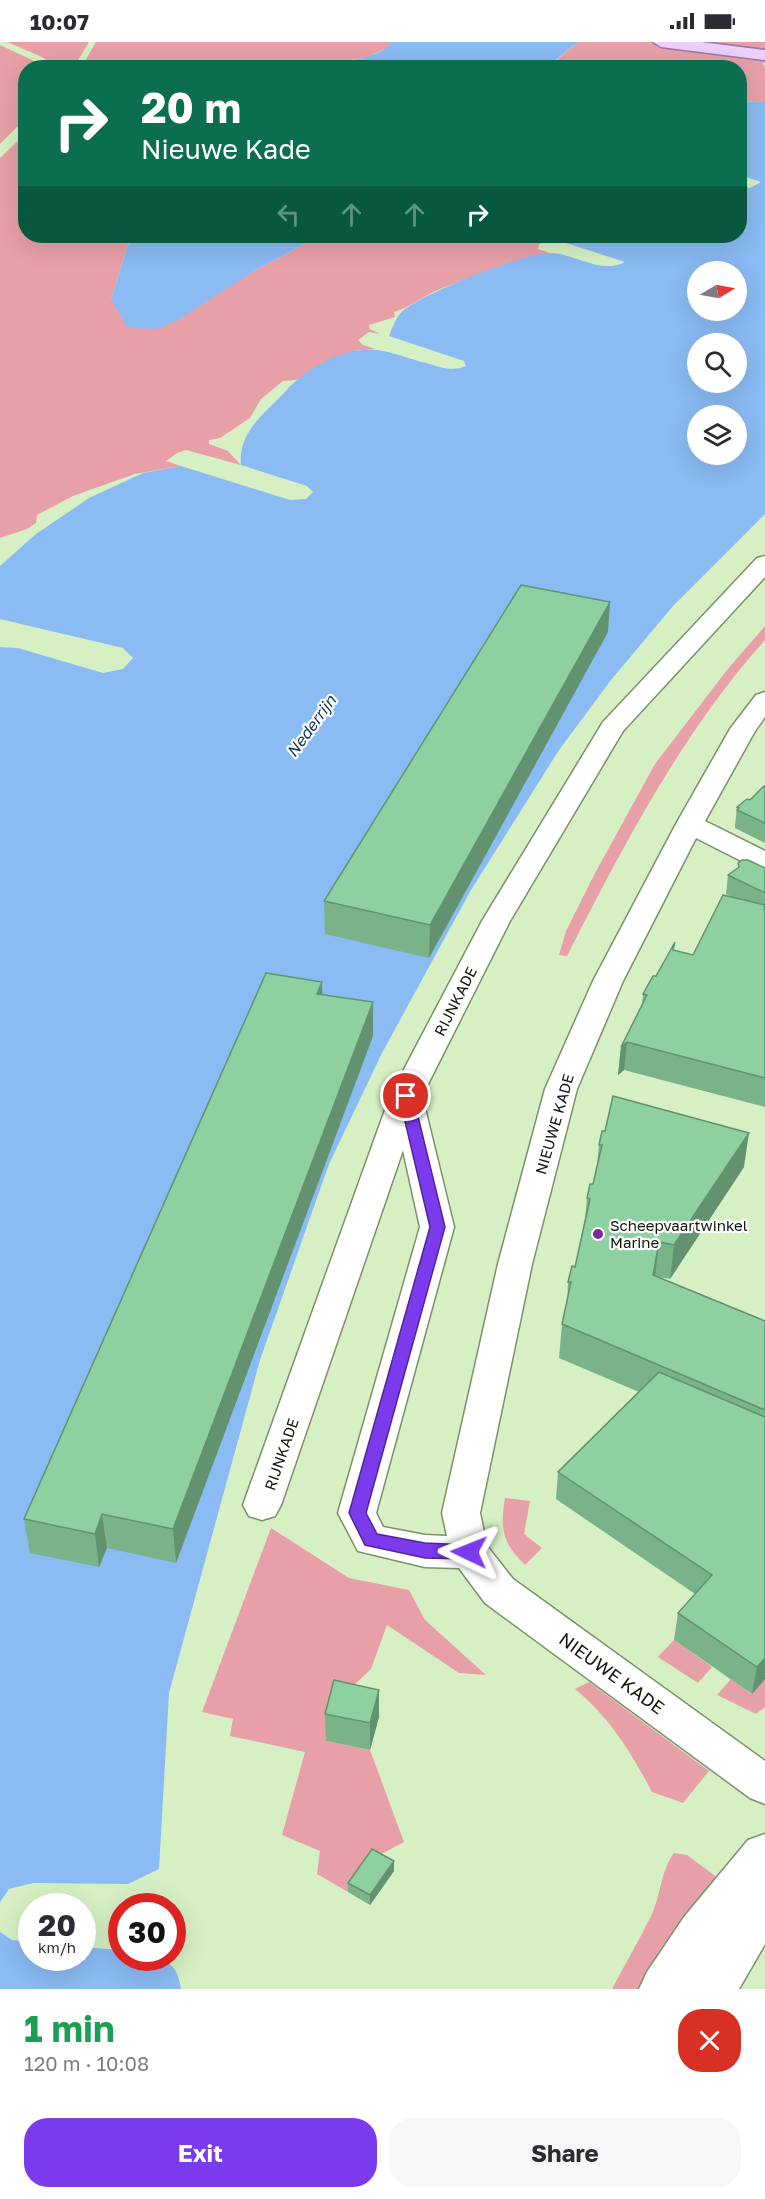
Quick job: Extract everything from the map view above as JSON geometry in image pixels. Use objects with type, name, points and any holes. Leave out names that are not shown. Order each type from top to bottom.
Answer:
[{"type":"main road","points":[[661,42],[765,55]]},
{"type":"main road","points":[[664,1989],[701,1933],[765,1856]]},
{"type":"main road","points":[[711,1989],[765,1899]]},
{"type":"street","name":"RIJNKADE","points":[[262,1505],[406,1096],[496,921],[612,727],[765,563]]},
{"type":"street","name":"NIEUWE KADE","points":[[765,700],[743,729],[690,824],[608,981],[561,1089],[515,1264],[461,1513],[469,1552],[499,1591],[765,1785]]},
{"type":"street","points":[[690,824],[765,862]]},
{"type":"street","points":[[406,1096],[437,1227],[357,1513],[371,1540],[425,1551],[469,1552]]},
{"type":"shaded area","points":[[7,42],[89,42],[78,60],[46,60]]},
{"type":"shaded area","points":[[96,42],[392,42],[389,47],[368,57],[351,60],[86,60]]},
{"type":"shaded area","points":[[578,42],[765,42],[763,65],[765,66],[765,101],[747,102],[747,60],[557,60]]},
{"type":"shaded area","points":[[0,45],[32,60],[18,60],[18,126],[0,144]]},
{"type":"shaded area","points":[[18,141],[18,243],[129,243],[111,299],[254,271],[306,243],[542,243],[539,244],[538,249],[550,253],[494,269],[434,292],[394,312],[395,317],[369,325],[370,329],[380,334],[369,332],[358,340],[363,345],[376,349],[358,350],[296,380],[283,381],[261,399],[250,418],[220,438],[209,440],[209,444],[228,451],[241,465],[186,450],[166,461],[181,466],[135,474],[73,496],[37,515],[36,523],[27,529],[0,538],[0,158]]},
{"type":"shaded area","points":[[765,626],[765,640],[707,713],[681,752],[632,832],[567,956],[559,955],[566,931],[594,875],[655,764],[727,670]]},
{"type":"shaded area","points":[[505,1498],[530,1501],[524,1534],[542,1548],[525,1565],[511,1549],[504,1535]]},
{"type":"shaded area","points":[[271,1528],[349,1578],[409,1590],[425,1620],[486,1675],[459,1673],[387,1625],[371,1669],[335,1703],[326,1741],[370,1750],[404,1842],[372,1859],[348,1892],[317,1874],[320,1851],[282,1835],[305,1752],[230,1736],[233,1719],[202,1712]]},
{"type":"shaded area","points":[[674,1640],[712,1667],[698,1683],[658,1657]]},
{"type":"shaded area","points":[[731,1679],[751,1694],[765,1679],[765,1707],[756,1714],[717,1695]]},
{"type":"shaded area","points":[[589,1682],[709,1771],[683,1803],[652,1792],[619,1736],[599,1712],[575,1689]]},
{"type":"shaded area","points":[[674,1853],[687,1855],[722,1881],[644,1989],[612,1989],[652,1914],[666,1867]]},
{"type":"water","points":[[392,42],[578,42],[556,60],[354,60],[386,48]]},
{"type":"water","name":"Nederrijn","points":[[765,101],[765,514],[673,606],[611,680],[559,750],[471,890],[382,1053],[329,1164],[260,1360],[169,1693],[159,1869],[128,1884],[33,1883],[9,1889],[0,1902],[0,647],[18,648],[103,673],[123,669],[133,658],[123,648],[0,619],[0,566],[36,534],[89,498],[143,473],[181,466],[290,500],[306,499],[313,492],[307,486],[241,465],[245,438],[261,416],[305,374],[334,357],[367,349],[446,368],[456,369],[466,366],[464,361],[389,336],[397,318],[405,309],[433,293],[519,259],[550,253],[597,265],[616,265],[625,262],[566,243],[747,243],[747,187],[750,188],[761,182],[747,177],[747,102]]},
{"type":"water","points":[[129,243],[306,243],[254,271],[178,320],[157,329],[128,328],[111,299]]},
{"type":"water","points":[[0,1932],[12,1940],[18,1941],[18,1971],[96,1971],[96,1948],[108,1949],[108,1971],[175,1971],[181,1989],[0,1989]]},
{"type":"building","points":[[521,585],[610,602],[430,925],[324,901]]},
{"type":"building","points":[[764,786],[765,823],[737,810],[739,808],[737,807],[747,799],[750,800]]},
{"type":"building","points":[[748,860],[765,868],[765,893],[728,875],[739,867],[738,863]]},
{"type":"building","points":[[723,895],[765,905],[765,1078],[627,1042],[621,1047],[647,995],[643,994],[675,942],[673,950],[693,955]]},
{"type":"building","points":[[266,973],[322,982],[317,994],[373,1002],[173,1529],[102,1514],[95,1534],[24,1519]]},
{"type":"building","points":[[613,1096],[749,1133],[674,1245],[659,1242],[653,1275],[765,1321],[765,1410],[562,1324],[571,1282],[568,1282],[572,1266],[575,1267],[590,1199],[587,1198],[590,1184],[593,1184],[602,1145],[599,1145],[602,1131],[605,1131]]},
{"type":"building","points":[[659,1372],[765,1417],[765,1658],[757,1667],[678,1613],[712,1575],[558,1472]]},
{"type":"building","points":[[334,1680],[379,1690],[370,1723],[325,1714]]},
{"type":"building","points":[[372,1849],[394,1861],[370,1895],[348,1883]]},
{"type":"place","name":"Scheepvaartwinkel Marine","points":[[598,1234]]},
{"type":"route","points":[[406,1096],[437,1227],[357,1513],[371,1540],[425,1551],[469,1552]]}]
